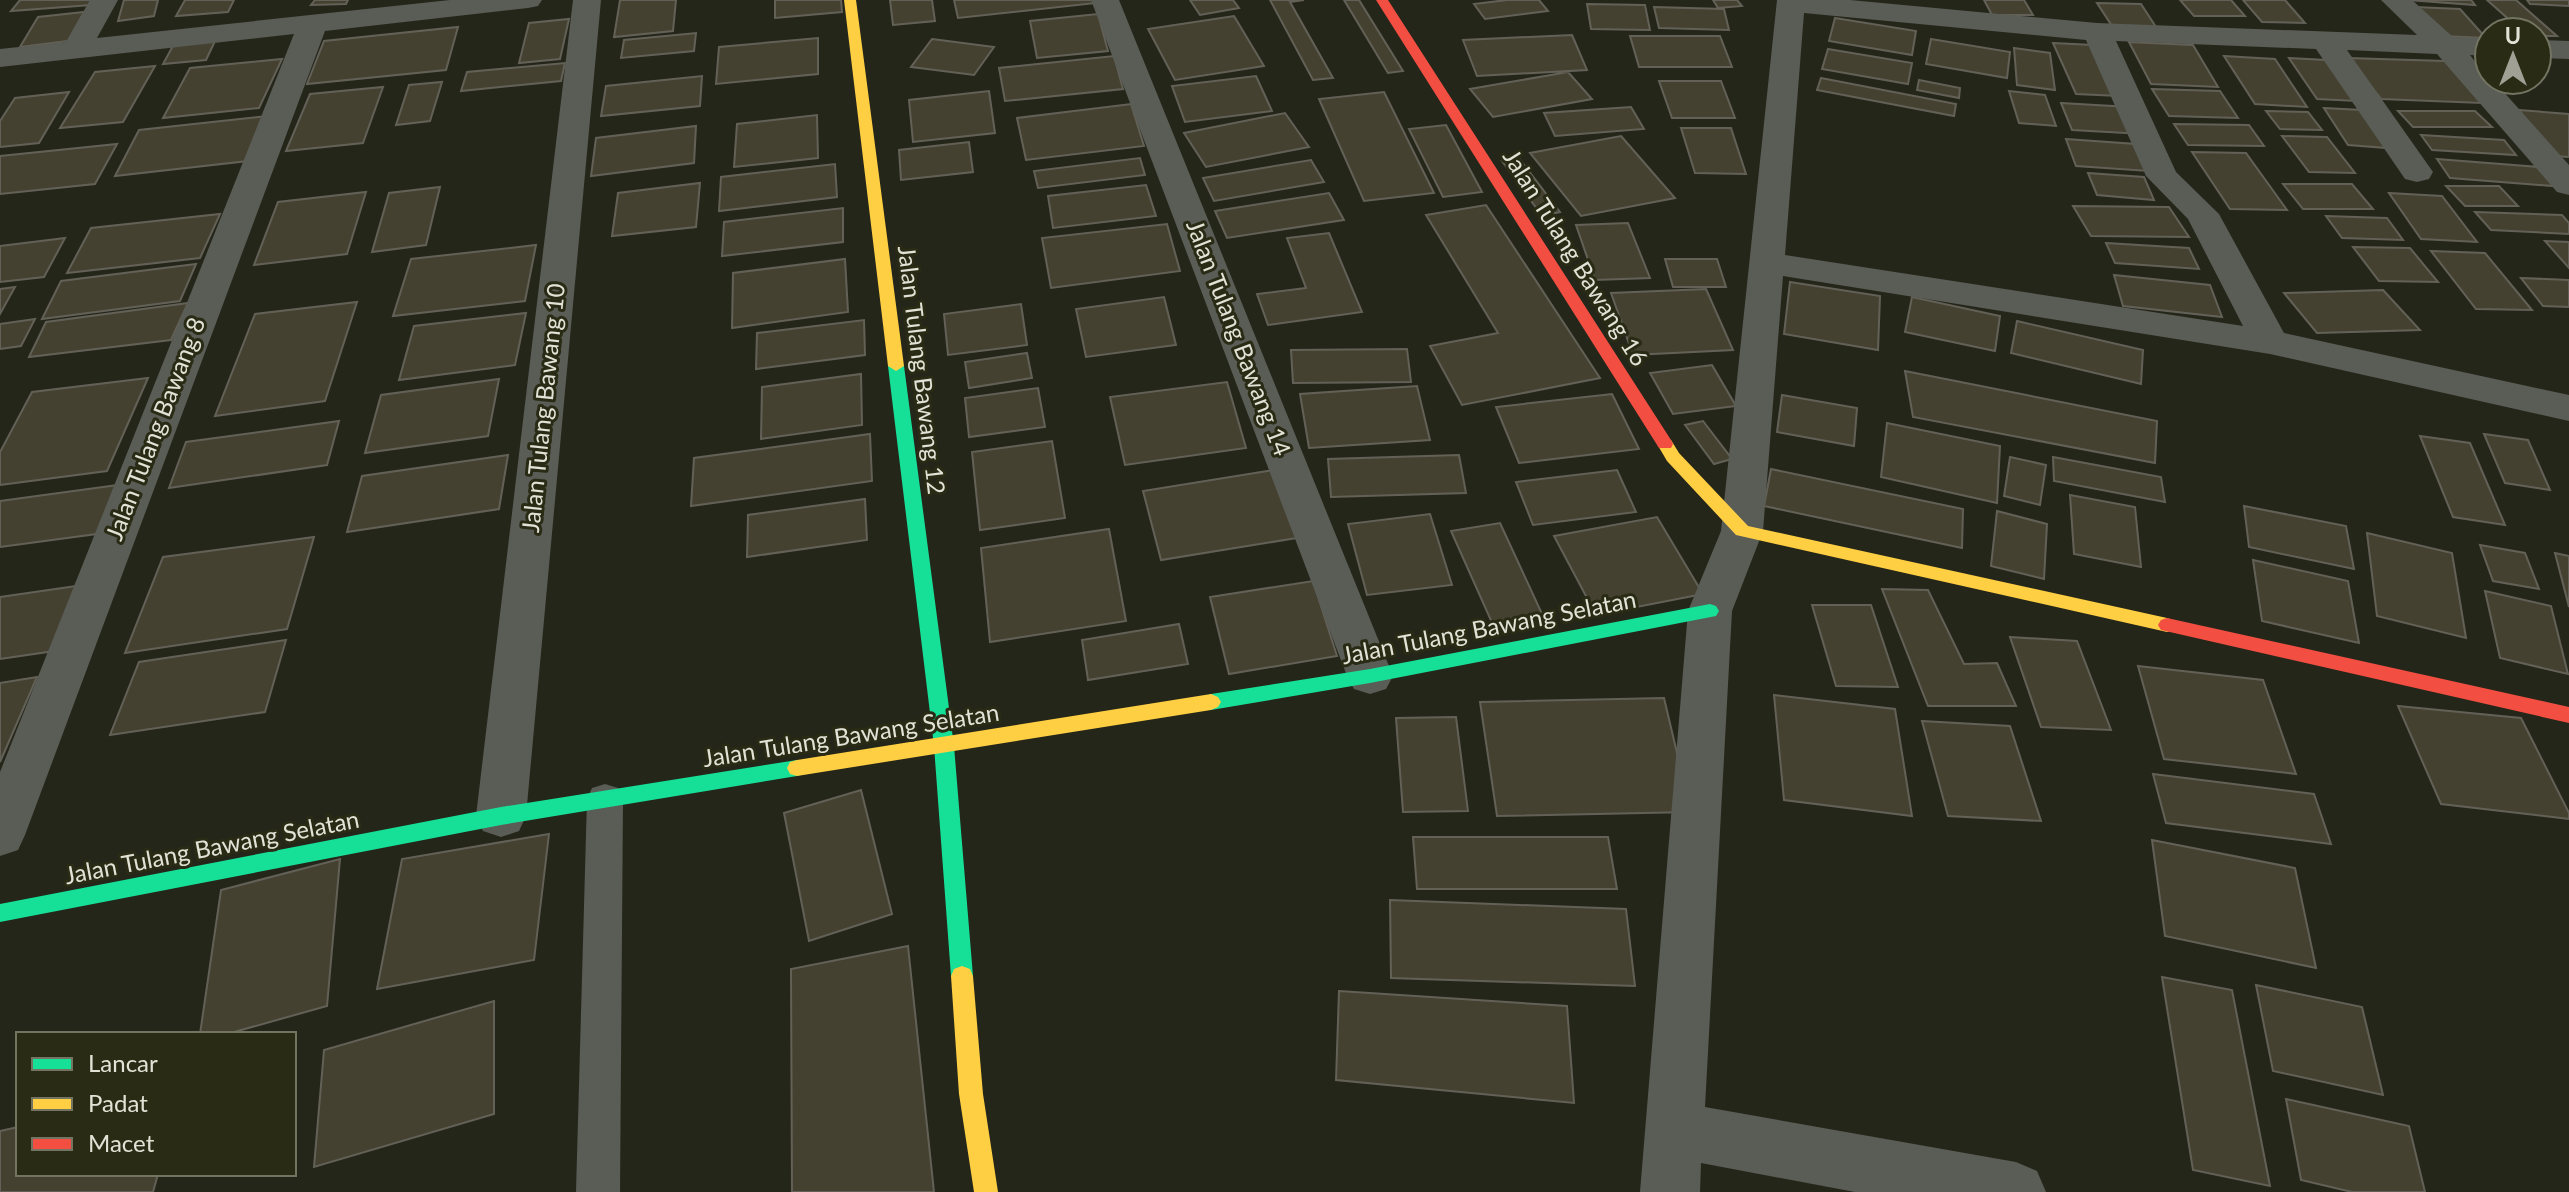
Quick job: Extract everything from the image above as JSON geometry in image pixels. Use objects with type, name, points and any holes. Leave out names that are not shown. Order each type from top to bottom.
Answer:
[{"type":"street","points":[[76,50],[104,0]]},
{"type":"street","points":[[0,87],[10,57],[313,24],[371,9],[528,0]]},
{"type":"street","name":"Jalan Tulang Bawang 10","points":[[501,816],[587,0]]},
{"type":"street","name":"Jalan Tulang Bawang 12","points":[[850,0],[944,746],[971,1094],[986,1192]]},
{"type":"street","name":"Jalan Tulang Bawang 14","points":[[1105,0],[1370,676]]},
{"type":"street","name":"Jalan Tulang Bawang 16","points":[[1382,0],[1673,457],[1742,531]]},
{"type":"street","points":[[2395,0],[2445,45],[2566,177]]},
{"type":"street","points":[[1670,1192],[1710,611],[1742,531],[1791,2],[2097,32],[2162,22],[2324,39],[2473,46]]},
{"type":"street","name":"Jalan Tulang Bawang 8","points":[[0,835],[313,24]]},
{"type":"street","points":[[2097,32],[2162,176],[2202,214],[2270,342]]},
{"type":"street","points":[[2324,39],[2417,172]]},
{"type":"street","points":[[1768,263],[2270,342],[2569,408]]},
{"type":"street","points":[[1742,531],[2569,715]]},
{"type":"street","name":"Jalan Tulang Bawang Selatan","points":[[0,913],[501,816],[1370,676],[1710,611]]},
{"type":"street","points":[[1675,1130],[2016,1192]]},
{"type":"lane","points":[[598,1192],[605,799]]},
{"type":"building","points":[[20,0],[96,0],[91,5],[11,11]]},
{"type":"building","points":[[124,0],[158,0],[154,16],[118,21]]},
{"type":"building","points":[[185,0],[234,0],[228,12],[176,16]]},
{"type":"building","points":[[315,0],[348,0],[346,4],[311,5]]},
{"type":"building","points":[[620,0],[676,0],[673,31],[614,37]]},
{"type":"building","points":[[775,0],[841,0],[842,12],[775,18]]},
{"type":"building","points":[[890,0],[932,0],[935,21],[893,25]]},
{"type":"building","points":[[954,0],[1095,0],[1096,3],[958,18]]},
{"type":"building","points":[[1190,0],[1233,0],[1239,8],[1200,15]]},
{"type":"building","points":[[1270,0],[1304,0],[1290,2],[1333,78],[1313,80]]},
{"type":"building","points":[[1344,0],[1359,0],[1403,71],[1388,73]]},
{"type":"building","points":[[1539,0],[1548,11],[1485,19],[1474,4]]},
{"type":"building","points":[[1713,0],[1737,0],[1742,6],[1718,8]]},
{"type":"building","points":[[1984,0],[2024,0],[2033,15],[1992,15]]},
{"type":"building","points":[[2180,0],[2231,0],[2245,16],[2194,16]]},
{"type":"building","points":[[2243,0],[2285,0],[2305,23],[2262,22]]},
{"type":"building","points":[[2408,0],[2471,0],[2475,5]]},
{"type":"building","points":[[2487,0],[2516,0],[2534,16],[2505,16]]},
{"type":"building","points":[[2527,0],[2569,0],[2569,6],[2530,4]]},
{"type":"building","points":[[2097,3],[2141,4],[2156,27],[2112,26]]},
{"type":"building","points":[[1587,4],[1645,5],[1650,30],[1591,29]]},
{"type":"building","points":[[1654,7],[1724,9],[1729,30],[1659,28]]},
{"type":"building","points":[[2415,7],[2460,9],[2473,24],[2473,37],[2441,36]]},
{"type":"building","points":[[84,12],[68,41],[20,47],[38,17]]},
{"type":"building","points":[[1098,14],[1108,51],[1037,58],[1030,21]]},
{"type":"building","points":[[1234,16],[1264,66],[1175,80],[1148,29]]},
{"type":"building","points":[[1835,18],[1916,31],[1912,55],[1829,41]]},
{"type":"building","points":[[569,19],[560,59],[519,63],[529,23]]},
{"type":"building","points":[[458,27],[446,70],[307,84],[324,41]]},
{"type":"building","points":[[696,33],[694,51],[621,58],[624,40]]},
{"type":"building","points":[[1572,35],[1587,70],[1477,76],[1463,40]]},
{"type":"building","points":[[1630,36],[1720,36],[1732,67],[1639,67]]},
{"type":"building","points":[[818,38],[818,74],[716,84],[719,47]]},
{"type":"building","points":[[216,39],[206,60],[163,64],[174,44]]},
{"type":"building","points":[[932,39],[994,47],[974,75],[911,67]]},
{"type":"building","points":[[1931,39],[2010,52],[2007,78],[1926,64]]},
{"type":"building","points":[[2129,42],[2193,45],[2218,87],[2151,84]]},
{"type":"building","points":[[2053,43],[2093,45],[2118,96],[2076,94]]},
{"type":"building","points":[[2014,48],[2050,53],[2055,90],[2017,85]]},
{"type":"building","points":[[1828,49],[1912,63],[1908,84],[1822,69]]},
{"type":"building","points":[[1114,56],[1123,89],[1005,101],[999,68]]},
{"type":"building","points":[[2224,56],[2275,59],[2307,107],[2255,104]]},
{"type":"building","points":[[2289,58],[2326,60],[2356,101],[2317,99]]},
{"type":"building","points":[[2348,58],[2445,61],[2481,103],[2381,99]]},
{"type":"building","points":[[282,59],[259,108],[163,118],[190,68]]},
{"type":"building","points":[[565,63],[561,81],[461,91],[467,72]]},
{"type":"building","points":[[155,66],[123,122],[60,128],[95,72]]},
{"type":"building","points":[[1568,72],[1592,99],[1493,117],[1470,89]]},
{"type":"building","points":[[702,76],[700,106],[601,116],[606,86]]},
{"type":"building","points":[[1256,76],[1272,111],[1185,122],[1172,86]]},
{"type":"building","points":[[1821,78],[1956,104],[1954,116],[1817,90]]},
{"type":"building","points":[[1919,80],[1960,88],[1959,98],[1917,90]]},
{"type":"building","points":[[1659,81],[1721,81],[1735,118],[1672,118]]},
{"type":"building","points":[[442,82],[430,121],[396,125],[409,85]]},
{"type":"building","points":[[383,87],[363,143],[286,151],[310,94]]},
{"type":"building","points":[[2152,89],[2220,91],[2238,118],[2169,116]]},
{"type":"building","points":[[989,91],[995,133],[913,142],[909,100]]},
{"type":"building","points":[[2009,91],[2045,95],[2056,126],[2019,123]]},
{"type":"building","points":[[69,92],[39,143],[0,147],[0,121],[15,98]]},
{"type":"building","points":[[1384,92],[1434,193],[1364,201],[1319,99]]},
{"type":"building","points":[[2061,103],[2130,107],[2143,134],[2072,130]]},
{"type":"building","points":[[1131,104],[1144,146],[1026,160],[1017,118]]},
{"type":"building","points":[[1631,107],[1644,129],[1555,136],[1544,113]]},
{"type":"building","points":[[2324,108],[2362,110],[2387,148],[2348,145]]},
{"type":"building","points":[[2519,110],[2569,114],[2569,157],[2555,156]]},
{"type":"building","points":[[2266,111],[2308,112],[2322,130],[2280,129]]},
{"type":"building","points":[[2398,111],[2475,111],[2492,127],[2413,127]]},
{"type":"building","points":[[1285,113],[1309,147],[1206,167],[1184,133]]},
{"type":"building","points":[[817,115],[818,158],[734,167],[737,124]]},
{"type":"building","points":[[267,116],[248,161],[115,176],[139,130]]},
{"type":"building","points":[[2174,124],[2249,125],[2264,146],[2188,145]]},
{"type":"building","points":[[1446,125],[1482,192],[1443,197],[1409,129]]},
{"type":"building","points":[[696,126],[694,163],[591,176],[596,138]]},
{"type":"building","points":[[1681,128],[1731,128],[1746,174],[1695,173]]},
{"type":"building","points":[[2421,135],[2504,140],[2516,155],[2432,150]]},
{"type":"building","points":[[1621,136],[1675,198],[1581,216],[1530,153]]},
{"type":"building","points":[[2282,136],[2327,137],[2355,173],[2309,172]]},
{"type":"building","points":[[2066,139],[2136,144],[2148,171],[2076,166]]},
{"type":"building","points":[[969,142],[973,172],[901,180],[899,150]]},
{"type":"building","points":[[117,144],[95,184],[0,194],[0,156]]},
{"type":"building","points":[[2192,152],[2246,153],[2287,210],[2230,209]]},
{"type":"building","points":[[1140,158],[1145,175],[1038,188],[1034,171]]},
{"type":"building","points":[[1519,158],[1560,212],[1542,216],[1502,161]]},
{"type":"building","points":[[2437,159],[2539,167],[2553,186],[2450,178]]},
{"type":"building","points":[[1311,160],[1324,182],[1214,201],[1203,178]]},
{"type":"building","points":[[835,164],[837,197],[719,211],[721,177]]},
{"type":"building","points":[[2088,173],[2144,177],[2154,200],[2097,195]]},
{"type":"building","points":[[700,183],[696,227],[612,236],[618,193]]},
{"type":"building","points":[[2283,184],[2352,184],[2373,209],[2303,209]]},
{"type":"building","points":[[1146,185],[1156,216],[1053,228],[1048,196]]},
{"type":"building","points":[[2446,186],[2499,186],[2518,206],[2465,206]]},
{"type":"building","points":[[440,187],[426,245],[372,252],[389,193]]},
{"type":"building","points":[[366,192],[347,254],[254,265],[278,202]]},
{"type":"building","points":[[1329,193],[1344,220],[1227,238],[1215,211]]},
{"type":"building","points":[[2389,193],[2442,196],[2477,242],[2421,239]]},
{"type":"building","points":[[1486,205],[1600,378],[1462,405],[1430,346],[1498,333],[1426,215]]},
{"type":"building","points":[[2073,206],[2169,207],[2189,237],[2091,236]]},
{"type":"building","points":[[843,208],[843,242],[722,256],[724,222]]},
{"type":"building","points":[[2475,212],[2562,215],[2569,223],[2569,234],[2491,230]]},
{"type":"building","points":[[220,214],[200,258],[67,273],[91,228]]},
{"type":"building","points":[[2326,216],[2387,218],[2403,240],[2342,238]]},
{"type":"building","points":[[1628,223],[1650,278],[1595,280],[1576,225]]},
{"type":"building","points":[[1167,224],[1180,271],[1051,288],[1042,238]]},
{"type":"building","points":[[1329,233],[1362,312],[1268,325],[1257,294],[1306,288],[1287,238]]},
{"type":"building","points":[[65,238],[44,277],[0,282],[0,246]]},
{"type":"building","points":[[2545,241],[2569,242],[2569,268]]},
{"type":"building","points":[[2106,243],[2189,248],[2199,269],[2115,263]]},
{"type":"building","points":[[536,245],[525,301],[393,316],[411,259]]},
{"type":"building","points":[[2353,247],[2410,248],[2438,282],[2379,281]]},
{"type":"building","points":[[2431,251],[2485,253],[2532,310],[2476,309]]},
{"type":"building","points":[[845,259],[848,312],[732,328],[733,273]]},
{"type":"building","points":[[1665,259],[1717,259],[1726,287],[1673,287]]},
{"type":"building","points":[[196,264],[180,301],[42,319],[61,281]]},
{"type":"building","points":[[2114,275],[2210,285],[2222,317],[2123,306]]},
{"type":"building","points":[[2521,278],[2569,280],[2569,307],[2543,306]]},
{"type":"building","points":[[1790,282],[1880,296],[1878,350],[1784,334]]},
{"type":"building","points":[[15,287],[0,314],[0,289]]},
{"type":"building","points":[[1706,289],[1733,350],[1633,355],[1611,293]]},
{"type":"building","points":[[2383,290],[2420,330],[2317,333],[2284,293]]},
{"type":"building","points":[[1164,297],[1176,345],[1086,357],[1076,309]]},
{"type":"building","points":[[1912,297],[2000,316],[1995,351],[1905,332]]},
{"type":"building","points":[[357,302],[325,401],[215,416],[255,314]]},
{"type":"building","points":[[188,303],[171,340],[29,357],[46,322]]},
{"type":"building","points":[[1021,304],[1027,345],[948,355],[944,314]]},
{"type":"building","points":[[526,313],[515,365],[399,380],[414,326]]},
{"type":"building","points":[[35,319],[21,346],[0,349],[0,324]]},
{"type":"building","points":[[864,320],[865,355],[756,369],[757,333]]},
{"type":"building","points":[[2017,321],[2143,350],[2141,384],[2011,353]]},
{"type":"building","points":[[1407,349],[1411,382],[1293,383],[1291,350]]},
{"type":"building","points":[[1027,353],[1032,378],[969,388],[965,362]]},
{"type":"building","points":[[1712,365],[1736,406],[1673,414],[1650,373]]},
{"type":"building","points":[[1905,371],[2157,421],[2155,463],[1913,417]]},
{"type":"building","points":[[861,374],[862,425],[761,439],[762,387]]},
{"type":"building","points":[[148,378],[107,471],[0,485],[0,452],[32,392]]},
{"type":"building","points":[[499,379],[488,436],[365,453],[381,395]]},
{"type":"building","points":[[1227,382],[1246,448],[1125,465],[1110,397]]},
{"type":"building","points":[[1417,386],[1430,440],[1309,448],[1300,394]]},
{"type":"building","points":[[1038,388],[1045,427],[969,437],[965,398]]},
{"type":"building","points":[[1612,394],[1639,449],[1519,463],[1496,407]]},
{"type":"building","points":[[1782,395],[1857,408],[1854,446],[1777,432]]},
{"type":"building","points":[[339,421],[327,465],[169,488],[186,442]]},
{"type":"building","points":[[1703,421],[1732,459],[1714,464],[1685,425]]},
{"type":"building","points":[[1887,423],[2000,446],[1997,503],[1881,477]]},
{"type":"building","points":[[870,434],[872,481],[691,506],[694,458]]},
{"type":"building","points":[[2484,434],[2528,440],[2550,490],[2505,483]]},
{"type":"building","points":[[2420,436],[2470,443],[2505,525],[2453,517]]},
{"type":"building","points":[[1052,441],[1065,518],[980,530],[972,452]]},
{"type":"building","points":[[508,455],[499,509],[347,532],[362,476]]},
{"type":"building","points":[[1459,455],[1466,493],[1331,497],[1328,459]]},
{"type":"building","points":[[2010,457],[2046,465],[2040,505],[2004,496]]},
{"type":"building","points":[[2053,457],[2161,477],[2165,502],[2054,481]]},
{"type":"building","points":[[1771,469],[1963,509],[1962,548],[1764,506]]},
{"type":"building","points":[[1274,470],[1297,538],[1161,560],[1143,491]]},
{"type":"building","points":[[1617,470],[1636,512],[1533,525],[1516,482]]},
{"type":"building","points":[[125,484],[104,533],[0,547],[0,501]]},
{"type":"building","points":[[2070,495],[2135,507],[2141,567],[2074,554]]},
{"type":"building","points":[[865,499],[867,540],[747,557],[748,515]]},
{"type":"building","points":[[2244,506],[2346,526],[2354,569],[2249,547]]},
{"type":"building","points":[[1997,511],[2047,524],[2044,579],[1991,566]]},
{"type":"building","points":[[1430,514],[1452,585],[1367,595],[1348,524]]},
{"type":"building","points":[[1657,517],[1703,594],[1596,615],[1554,536]]},
{"type":"building","points":[[1500,523],[1543,616],[1493,625],[1451,531]]},
{"type":"building","points":[[1109,529],[1126,621],[990,642],[981,548]]},
{"type":"building","points":[[2367,533],[2452,553],[2466,638],[2377,616]]},
{"type":"building","points":[[314,537],[287,629],[125,653],[163,557]]},
{"type":"building","points":[[2480,545],[2525,553],[2539,589],[2493,581]]},
{"type":"building","points":[[2555,553],[2569,556],[2569,607]]},
{"type":"building","points":[[2253,560],[2348,581],[2359,643],[2262,621]]},
{"type":"building","points":[[1313,581],[1337,656],[1229,674],[1210,597]]},
{"type":"building","points":[[90,584],[61,650],[0,659],[0,597]]},
{"type":"building","points":[[1882,589],[1928,590],[1964,664],[1997,663],[2016,706],[1928,706]]},
{"type":"building","points":[[2485,591],[2551,606],[2568,674],[2500,658]]},
{"type":"building","points":[[1812,605],[1871,605],[1898,687],[1836,686]]},
{"type":"building","points":[[1179,624],[1188,664],[1088,680],[1082,640]]},
{"type":"building","points":[[2010,637],[2077,641],[2111,730],[2041,727]]},
{"type":"building","points":[[286,640],[265,712],[110,735],[139,662]]},
{"type":"building","points":[[2138,666],[2263,680],[2296,774],[2164,759]]},
{"type":"building","points":[[37,677],[0,762],[0,683]]},
{"type":"building","points":[[1774,695],[1895,709],[1912,816],[1784,800]]},
{"type":"building","points":[[1664,698],[1691,812],[1497,816],[1480,702]]},
{"type":"building","points":[[2398,706],[2521,718],[2569,813],[2569,819],[2441,804]]},
{"type":"building","points":[[1456,717],[1468,811],[1403,812],[1396,718]]},
{"type":"building","points":[[1922,721],[2010,726],[2041,821],[1948,816]]},
{"type":"building","points":[[2153,774],[2314,794],[2331,844],[2166,823]]},
{"type":"building","points":[[861,790],[892,914],[809,941],[784,813]]},
{"type":"building","points":[[549,834],[534,960],[377,989],[402,859]]},
{"type":"building","points":[[1413,837],[1608,837],[1617,889],[1417,889]]},
{"type":"building","points":[[2152,840],[2295,868],[2316,968],[2165,936]]},
{"type":"building","points":[[340,859],[327,1006],[234,1032],[200,1032],[221,890]]},
{"type":"building","points":[[1390,900],[1626,909],[1635,986],[1391,978]]},
{"type":"building","points":[[908,946],[934,1192],[792,1192],[791,969]]},
{"type":"building","points":[[2162,977],[2232,990],[2270,1186],[2193,1170]]},
{"type":"building","points":[[2256,985],[2362,1007],[2383,1095],[2273,1071]]},
{"type":"building","points":[[1339,991],[1567,1006],[1574,1103],[1336,1080]]},
{"type":"building","points":[[494,1001],[494,1114],[314,1167],[324,1050]]},
{"type":"building","points":[[2286,1099],[2409,1126],[2425,1192],[2352,1192],[2301,1180]]},
{"type":"building","points":[[16,1127],[16,1176],[157,1176],[153,1192],[0,1192],[0,1131]]},
{"type":"traffic: fast","points":[[896,366],[944,746],[962,976]]},
{"type":"traffic: fast","points":[[1211,702],[1370,676],[1710,611]]},
{"type":"traffic: fast","points":[[0,913],[501,816],[797,768]]},
{"type":"traffic: slow","points":[[850,0],[896,366]]},
{"type":"traffic: slow","points":[[1665,444],[1673,457],[1742,531],[2167,625]]},
{"type":"traffic: slow","points":[[797,768],[1211,702]]},
{"type":"traffic: slow","points":[[962,976],[971,1094],[986,1192]]},
{"type":"traffic: jam","points":[[1382,0],[1665,444]]},
{"type":"traffic: jam","points":[[2167,625],[2569,715]]}]
